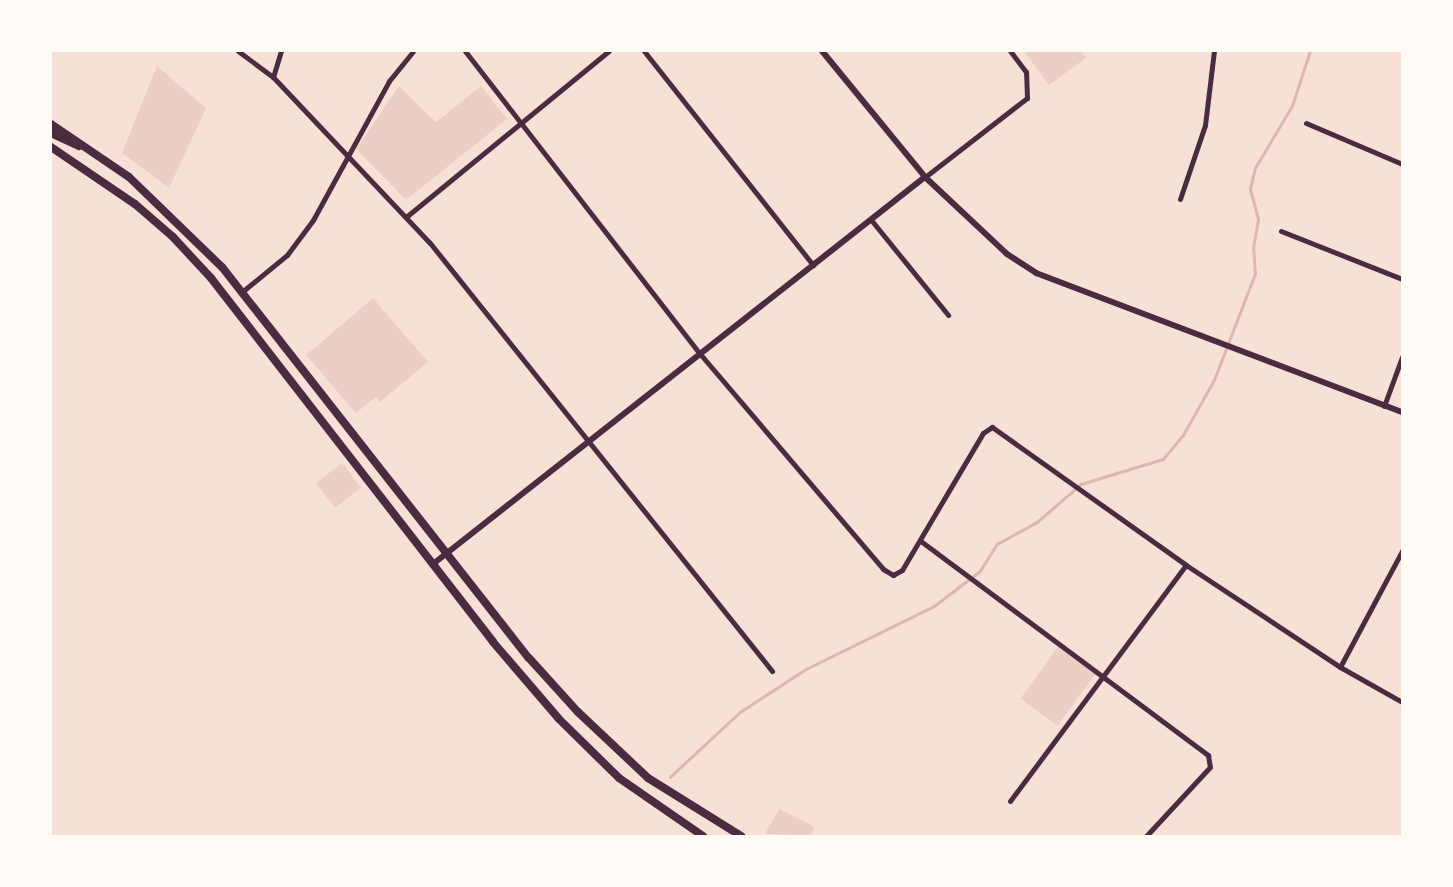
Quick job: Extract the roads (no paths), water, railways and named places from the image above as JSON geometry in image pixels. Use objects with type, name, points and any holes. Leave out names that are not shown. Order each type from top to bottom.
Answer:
[{"type":"highway","points":[[51,124],[103,158],[178,220],[243,291],[529,658],[610,745],[678,799],[741,836]]},
{"type":"highway","points":[[51,133],[103,158]]},
{"type":"highway","points":[[51,146],[135,204],[211,278],[493,642],[586,746],[654,806],[703,836]]},
{"type":"street","points":[[238,51],[273,77],[406,217],[772,671]]},
{"type":"street","points":[[273,77],[281,51]]},
{"type":"street","points":[[243,291],[287,255],[313,220],[347,152],[388,81],[413,51]]},
{"type":"street","points":[[465,51],[701,355],[893,575],[902,570],[922,542],[983,433],[992,427],[1186,565],[1340,667],[1402,702]]},
{"type":"street","points":[[406,217],[609,51]]},
{"type":"street","points":[[644,51],[813,265]]},
{"type":"street","points":[[822,51],[925,177],[1007,254],[1036,273],[1402,412]]},
{"type":"street","points":[[433,564],[588,445],[925,177],[1022,106],[1029,81],[1010,51]]},
{"type":"street","points":[[1180,199],[1205,125],[1214,51]]},
{"type":"street","points":[[1306,123],[1402,164]]},
{"type":"street","points":[[872,221],[948,315]]},
{"type":"street","points":[[1281,231],[1402,279]]},
{"type":"street","points":[[1384,406],[1402,357]]},
{"type":"street","points":[[922,542],[1104,676],[1211,760],[1146,836]]},
{"type":"street","points":[[1340,667],[1402,551]]},
{"type":"street","points":[[1010,801],[1186,565]]},
{"type":"waterway","points":[[670,777],[740,712],[806,669],[934,606],[980,571],[997,544],[1037,522],[1081,484],[1163,459],[1183,435],[1214,380],[1255,274],[1253,248],[1258,219],[1250,189],[1255,168],[1292,106],[1310,51]]}]
